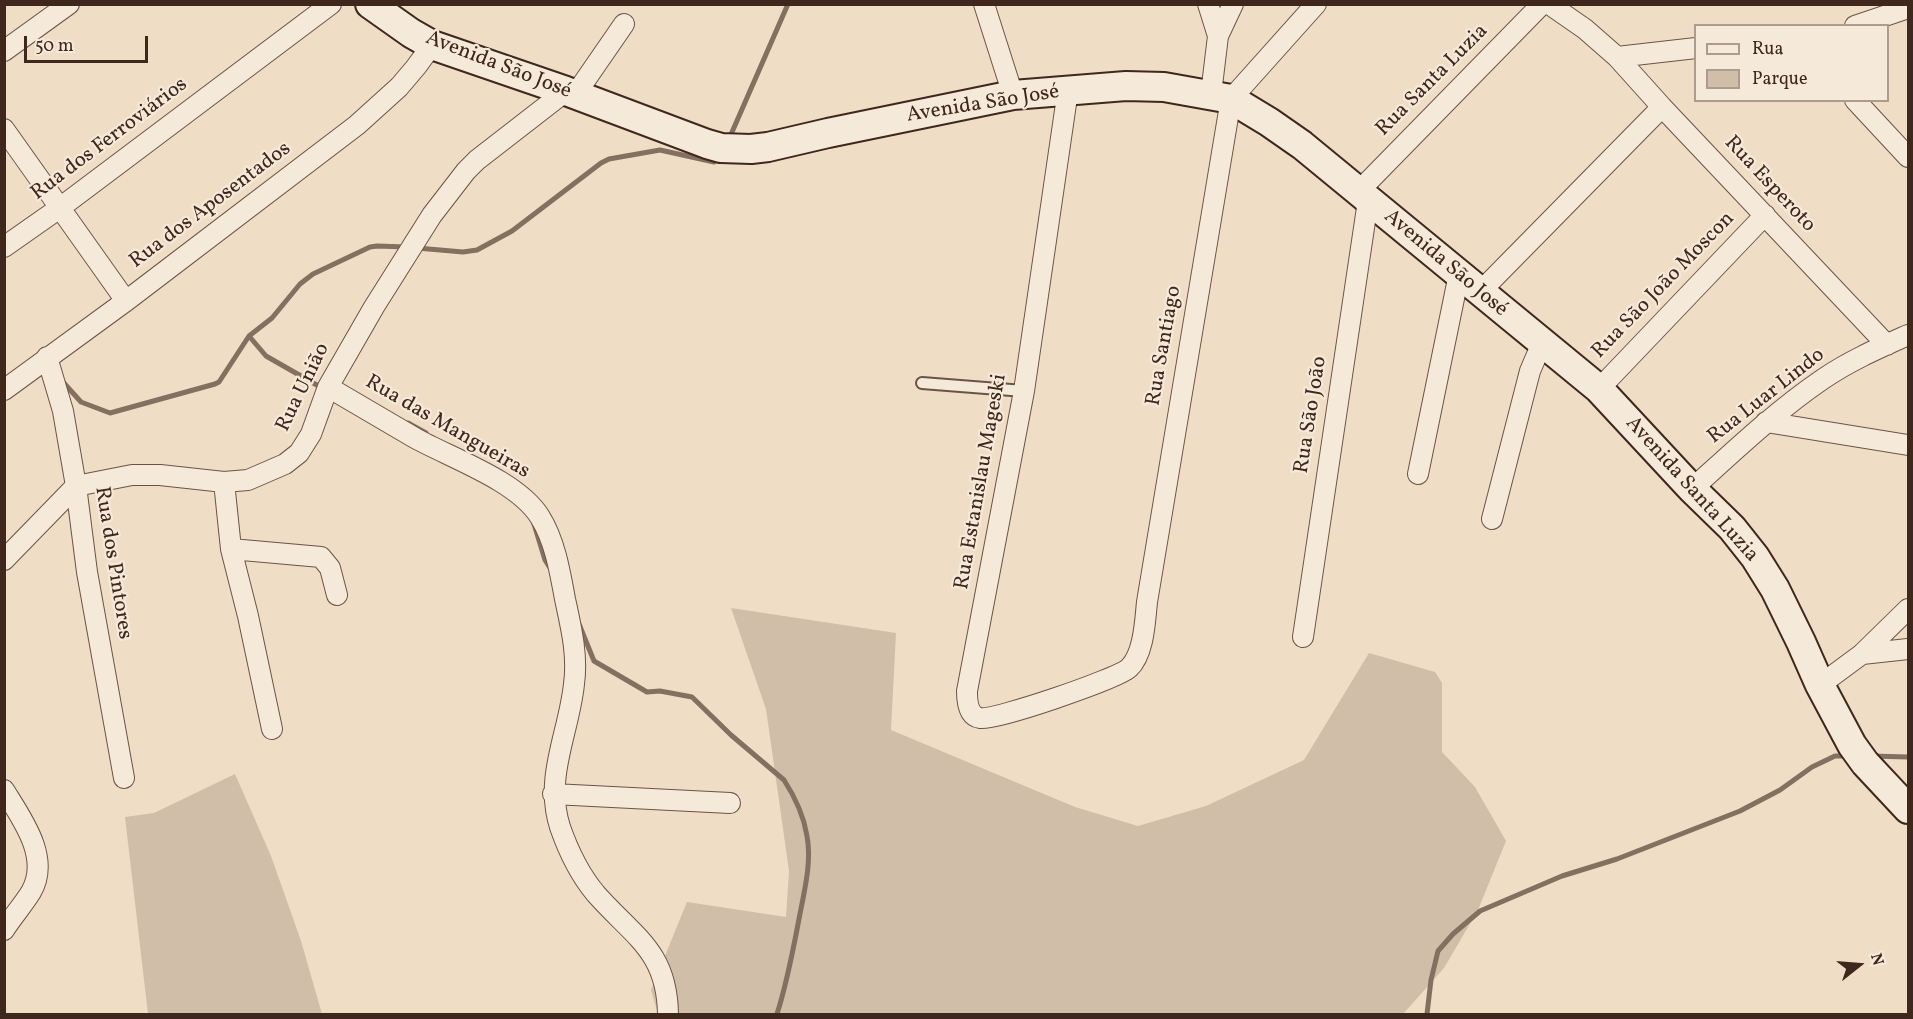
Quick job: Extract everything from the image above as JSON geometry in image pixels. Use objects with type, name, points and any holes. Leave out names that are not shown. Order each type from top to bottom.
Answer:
[{"type":"street","points":[[4,51],[69,4]]},
{"type":"street","name":"Rua dos Ferroviários","points":[[4,248],[331,4]]},
{"type":"street","name":"Avenida São José","points":[[370,4],[432,45],[707,144],[736,150],[768,147],[1013,95],[1126,86],[1164,87],[1221,96],[1269,122],[1302,145],[1542,344]]},
{"type":"street","points":[[984,4],[1013,95]]},
{"type":"street","points":[[1208,4],[1218,36]]},
{"type":"street","points":[[1218,36],[1233,4]]},
{"type":"street","points":[[1221,96],[1316,4]]},
{"type":"street","name":"Rua Santa Luzia","points":[[1363,196],[1542,4]]},
{"type":"street","name":"Rua Esperoto","points":[[1549,4],[1585,29],[1617,57],[1887,345]]},
{"type":"street","points":[[1861,24],[1908,8]]},
{"type":"street","name":"Rua União","points":[[76,486],[132,475],[160,475],[224,482],[248,480],[285,464],[298,453],[310,434],[328,387],[380,297],[432,214],[477,160],[570,93],[624,24]]},
{"type":"street","name":"Rua Santiago","points":[[1130,667],[1139,650],[1144,633],[1221,96],[1218,36]]},
{"type":"street","name":"Rua dos Aposentados","points":[[4,390],[126,301],[357,125],[399,87],[432,45]]},
{"type":"street","points":[[1617,57],[1694,48]]},
{"type":"street","name":"Rua Estanislau Mageski","points":[[1068,90],[1024,391],[967,700],[973,715],[988,718],[1094,685],[1130,667]]},
{"type":"street","points":[[1857,102],[1908,157]]},
{"type":"street","points":[[1418,474],[1470,283],[1662,107]]},
{"type":"street","points":[[4,129],[126,301]]},
{"type":"street","name":"Rua São João","points":[[1303,637],[1363,196]]},
{"type":"street","name":"Rua São João Moscon","points":[[1599,390],[1765,215]]},
{"type":"street","name":"Rua Luar Lindo","points":[[1692,489],[1766,422],[1823,379],[1854,360],[1908,335]]},
{"type":"street","points":[[1492,519],[1530,371],[1542,344]]},
{"type":"street","name":"Avenida Santa Luzia","points":[[1542,344],[1599,390],[1732,528],[1755,557],[1775,590],[1802,642],[1820,684],[1859,755],[1908,809]]},
{"type":"street","name":"Rua dos Pintores","points":[[47,357],[63,411],[87,572],[124,778]]},
{"type":"street","name":"Rua das Mangueiras","points":[[328,387],[416,438],[507,485],[531,504],[540,517],[559,568],[576,657],[574,685],[556,768],[553,794],[559,824],[581,873],[595,893],[640,939],[660,969],[668,1000],[668,1014]]},
{"type":"street","points":[[1766,422],[1908,445]]},
{"type":"street","points":[[224,482],[231,549],[272,729]]},
{"type":"street","points":[[4,560],[76,486]]},
{"type":"street","points":[[231,549],[321,557],[330,568],[337,595]]},
{"type":"street","points":[[1820,684],[1862,654],[1908,609]]},
{"type":"street","points":[[1862,654],[1908,649]]},
{"type":"street","points":[[4,790],[30,835],[39,870],[31,893],[4,930]]},
{"type":"street","points":[[553,794],[730,803]]},
{"type":"lane","points":[[922,383],[1024,391]]},
{"type":"green space","points":[[731,608],[896,633],[891,730],[1075,807],[1138,826],[1206,806],[1304,760],[1369,653],[1435,672],[1442,683],[1442,752],[1475,787],[1506,841],[1478,910],[1444,968],[1403,1014],[658,1014],[651,990],[687,902],[786,917],[789,871],[766,709]]},
{"type":"green space","points":[[235,774],[271,856],[301,941],[322,1014],[148,1014],[125,817],[154,813]]},
{"type":"waterway","points":[[729,139],[788,4]]},
{"type":"waterway","points":[[417,248],[463,252],[477,250],[512,231],[609,159],[660,150],[714,162],[719,158]]},
{"type":"waterway","points":[[63,382],[81,402],[110,413],[215,384],[219,382],[249,336],[272,318],[300,284],[313,274],[370,247],[407,247]]},
{"type":"waterway","points":[[249,336],[266,356],[322,388]]},
{"type":"waterway","points":[[408,423],[426,433]]},
{"type":"waterway","points":[[534,524],[545,560],[552,571]]},
{"type":"waterway","points":[[579,624],[594,661],[647,692],[660,691],[692,697],[731,735],[784,780],[792,793],[806,829],[808,867],[792,955],[777,1014]]},
{"type":"waterway","points":[[1427,1014],[1431,980],[1438,951],[1453,934],[1480,911],[1562,876],[1617,859],[1740,811],[1780,790],[1812,767],[1835,756],[1847,756]]},
{"type":"waterway","points":[[1871,756],[1908,757]]}]
